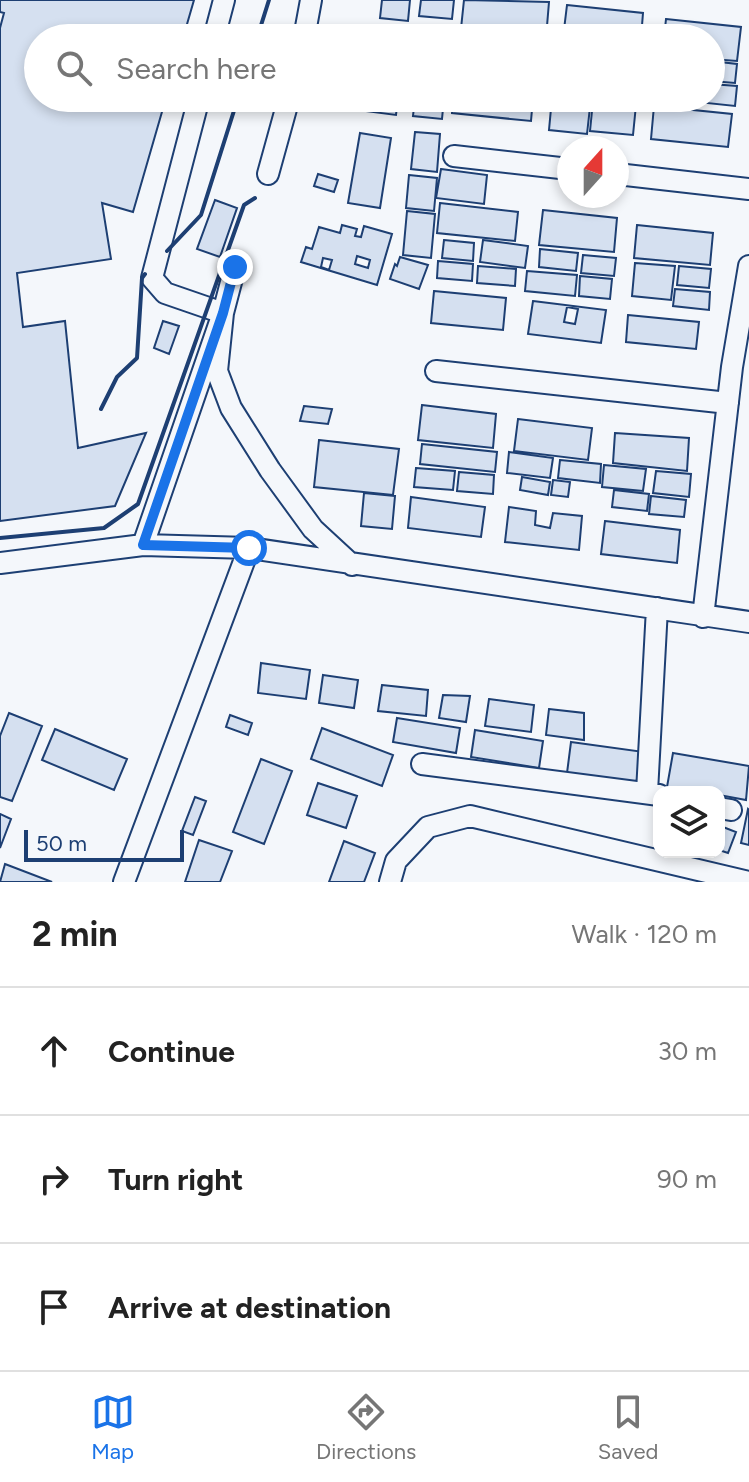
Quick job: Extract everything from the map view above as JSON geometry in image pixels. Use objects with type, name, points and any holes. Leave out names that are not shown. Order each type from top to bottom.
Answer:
[{"type":"street","points":[[218,24],[224,0]]},
{"type":"street","points":[[307,24],[311,0]]},
{"type":"street","points":[[195,112],[152,278],[165,293],[223,313]]},
{"type":"street","points":[[268,174],[285,112]]},
{"type":"street","points":[[454,156],[557,168]]},
{"type":"street","points":[[629,175],[749,189]]},
{"type":"street","points":[[703,617],[728,403],[740,368],[749,266]]},
{"type":"street","points":[[143,545],[223,313],[235,267]]},
{"type":"street","points":[[223,313],[217,371],[231,408],[270,470],[313,529],[353,566]]},
{"type":"street","points":[[436,371],[728,403]]},
{"type":"street","points":[[2,568],[143,545],[249,548],[353,566],[749,622]]},
{"type":"street","points":[[124,882],[249,548]]},
{"type":"street","points":[[653,786],[657,608]]},
{"type":"street","points":[[422,764],[653,794]]},
{"type":"street","points":[[390,882],[396,861],[428,827],[470,816],[749,882]]},
{"type":"building","points":[[0,0],[194,0],[187,24],[24,24],[24,112],[162,112],[133,212],[102,203],[111,259],[17,273],[23,327],[65,321],[78,448],[146,433],[115,506],[0,521],[0,28],[4,13],[0,12]]},
{"type":"building","points":[[382,0],[410,0],[408,21],[380,18]]},
{"type":"building","points":[[421,0],[454,0],[452,19],[419,16]]},
{"type":"building","points":[[464,0],[549,2],[547,24],[461,24]]},
{"type":"building","points":[[567,5],[643,13],[642,24],[565,24]]},
{"type":"building","points":[[666,19],[713,24],[665,24]]},
{"type":"building","points":[[725,25],[741,27],[737,61],[725,60]]},
{"type":"building","points":[[725,63],[737,64],[735,83],[725,82]]},
{"type":"building","points":[[725,85],[737,86],[735,106],[725,105]]},
{"type":"building","points":[[413,112],[443,112],[442,119],[413,116]]},
{"type":"building","points":[[452,112],[532,112],[531,121]]},
{"type":"building","points":[[551,112],[589,112],[587,134],[549,130]]},
{"type":"building","points":[[592,112],[635,112],[633,135],[590,131]]},
{"type":"building","points":[[653,112],[732,114],[728,147],[651,139]]},
{"type":"building","points":[[415,132],[440,134],[437,172],[411,169]]},
{"type":"building","points":[[360,133],[391,138],[380,208],[348,203]]},
{"type":"building","points":[[441,169],[487,175],[484,204],[436,198]]},
{"type":"building","points":[[318,174],[338,180],[334,192],[314,186]]},
{"type":"building","points":[[409,175],[437,178],[434,211],[406,208]]},
{"type":"building","points":[[215,200],[237,208],[220,257],[197,249]]},
{"type":"building","points":[[440,203],[518,212],[515,241],[437,233]]},
{"type":"building","points":[[543,210],[617,218],[614,252],[539,245]]},
{"type":"building","points":[[407,211],[435,214],[431,258],[403,255]]},
{"type":"building","points":[[342,225],[357,229],[355,236],[361,237],[364,226],[392,234],[377,285],[301,262],[306,247],[312,249],[319,227],[340,233]],"holes":[[[357,256],[370,260],[368,268],[355,264]],[[323,258],[332,260],[329,270],[321,267]]]},
{"type":"building","points":[[637,225],[713,233],[710,265],[634,258]]},
{"type":"building","points":[[444,240],[474,243],[473,261],[442,258]]},
{"type":"building","points":[[483,240],[528,246],[525,268],[480,262]]},
{"type":"building","points":[[540,249],[578,253],[576,271],[539,267]]},
{"type":"building","points":[[583,255],[616,258],[614,276],[581,273]]},
{"type":"building","points":[[400,257],[428,265],[419,289],[390,279]]},
{"type":"building","points":[[438,261],[473,264],[472,281],[437,278]]},
{"type":"building","points":[[635,263],[675,266],[671,300],[632,296]]},
{"type":"building","points":[[478,266],[516,269],[515,286],[477,283]]},
{"type":"building","points":[[679,266],[711,269],[709,288],[677,285]]},
{"type":"building","points":[[527,271],[577,275],[575,296],[525,291]]},
{"type":"building","points":[[580,276],[612,279],[610,299],[579,296]]},
{"type":"building","points":[[675,289],[710,292],[709,310],[673,306]]},
{"type":"building","points":[[434,291],[506,298],[503,330],[431,323]]},
{"type":"building","points":[[533,301],[606,310],[601,343],[528,334]],"holes":[[[567,307],[578,309],[575,324],[564,322]]]},
{"type":"building","points":[[628,315],[699,322],[696,349],[626,342]]},
{"type":"building","points":[[163,321],[179,326],[169,354],[154,348]]},
{"type":"building","points":[[422,405],[496,414],[493,448],[418,440]]},
{"type":"building","points":[[304,406],[332,409],[328,424],[300,421]]},
{"type":"building","points":[[518,419],[592,428],[588,460],[514,451]]},
{"type":"building","points":[[615,433],[689,438],[687,471],[613,463]]},
{"type":"building","points":[[319,440],[399,449],[393,495],[314,487]]},
{"type":"building","points":[[422,444],[497,452],[495,472],[420,464]]},
{"type":"building","points":[[509,452],[553,458],[550,478],[507,473]]},
{"type":"building","points":[[560,460],[601,464],[600,483],[558,478]]},
{"type":"building","points":[[604,465],[646,469],[643,491],[602,487]]},
{"type":"building","points":[[416,468],[455,471],[453,490],[414,487]]},
{"type":"building","points":[[656,471],[691,474],[689,497],[653,493]]},
{"type":"building","points":[[459,472],[494,475],[493,494],[457,491]]},
{"type":"building","points":[[522,477],[550,482],[548,495],[520,490]]},
{"type":"building","points":[[553,480],[570,482],[568,497],[551,495]]},
{"type":"building","points":[[614,490],[649,494],[647,511],[612,507]]},
{"type":"building","points":[[364,493],[395,496],[392,529],[361,526]]},
{"type":"building","points":[[651,496],[686,500],[684,517],[649,514]]},
{"type":"building","points":[[411,497],[485,507],[481,537],[408,528]]},
{"type":"building","points":[[509,507],[536,511],[535,525],[550,528],[553,513],[582,516],[579,550],[505,542]]},
{"type":"building","points":[[605,521],[680,530],[677,563],[601,554]]},
{"type":"building","points":[[261,663],[310,670],[306,699],[258,693]]},
{"type":"building","points":[[323,675],[358,680],[354,708],[319,703]]},
{"type":"building","points":[[382,685],[428,690],[426,716],[378,711]]},
{"type":"building","points":[[443,695],[470,696],[466,722],[439,718]]},
{"type":"building","points":[[489,699],[534,705],[531,732],[485,726]]},
{"type":"building","points":[[549,709],[584,713],[584,740],[546,735]]},
{"type":"building","points":[[9,713],[42,726],[12,801],[0,797],[0,736]]},
{"type":"building","points":[[230,715],[252,723],[248,735],[226,727]]},
{"type":"building","points":[[397,718],[460,728],[456,753],[393,742]]},
{"type":"building","points":[[322,728],[393,755],[382,786],[311,759]]},
{"type":"building","points":[[55,729],[127,759],[114,790],[42,760]]},
{"type":"building","points":[[475,730],[543,741],[539,768],[471,757]]},
{"type":"building","points":[[571,742],[644,752],[640,783],[567,773]]},
{"type":"building","points":[[673,753],[749,766],[746,800],[725,796],[725,786],[667,786]]},
{"type":"building","points":[[261,759],[292,771],[264,844],[233,832]]},
{"type":"building","points":[[318,783],[357,796],[346,828],[307,815]]},
{"type":"building","points":[[195,797],[206,801],[193,835],[182,831]]},
{"type":"building","points":[[749,810],[749,845],[741,843]]},
{"type":"building","points":[[0,814],[11,819],[0,848]]},
{"type":"building","points":[[725,828],[736,832],[728,853],[725,852]]},
{"type":"building","points":[[199,840],[232,851],[220,882],[185,882]]},
{"type":"building","points":[[344,841],[375,853],[364,882],[329,882]]},
{"type":"building","points":[[5,864],[52,882],[0,882]]},
{"type":"wall","points":[[261,24],[269,0]]},
{"type":"wall","points":[[167,251],[201,215],[234,112]]},
{"type":"wall","points":[[0,538],[104,528],[138,504],[244,205],[255,198]]},
{"type":"wall","points":[[101,409],[117,377],[137,358],[142,278],[145,274]]},
{"type":"route","points":[[235,267],[223,313],[143,545],[249,548]]}]
